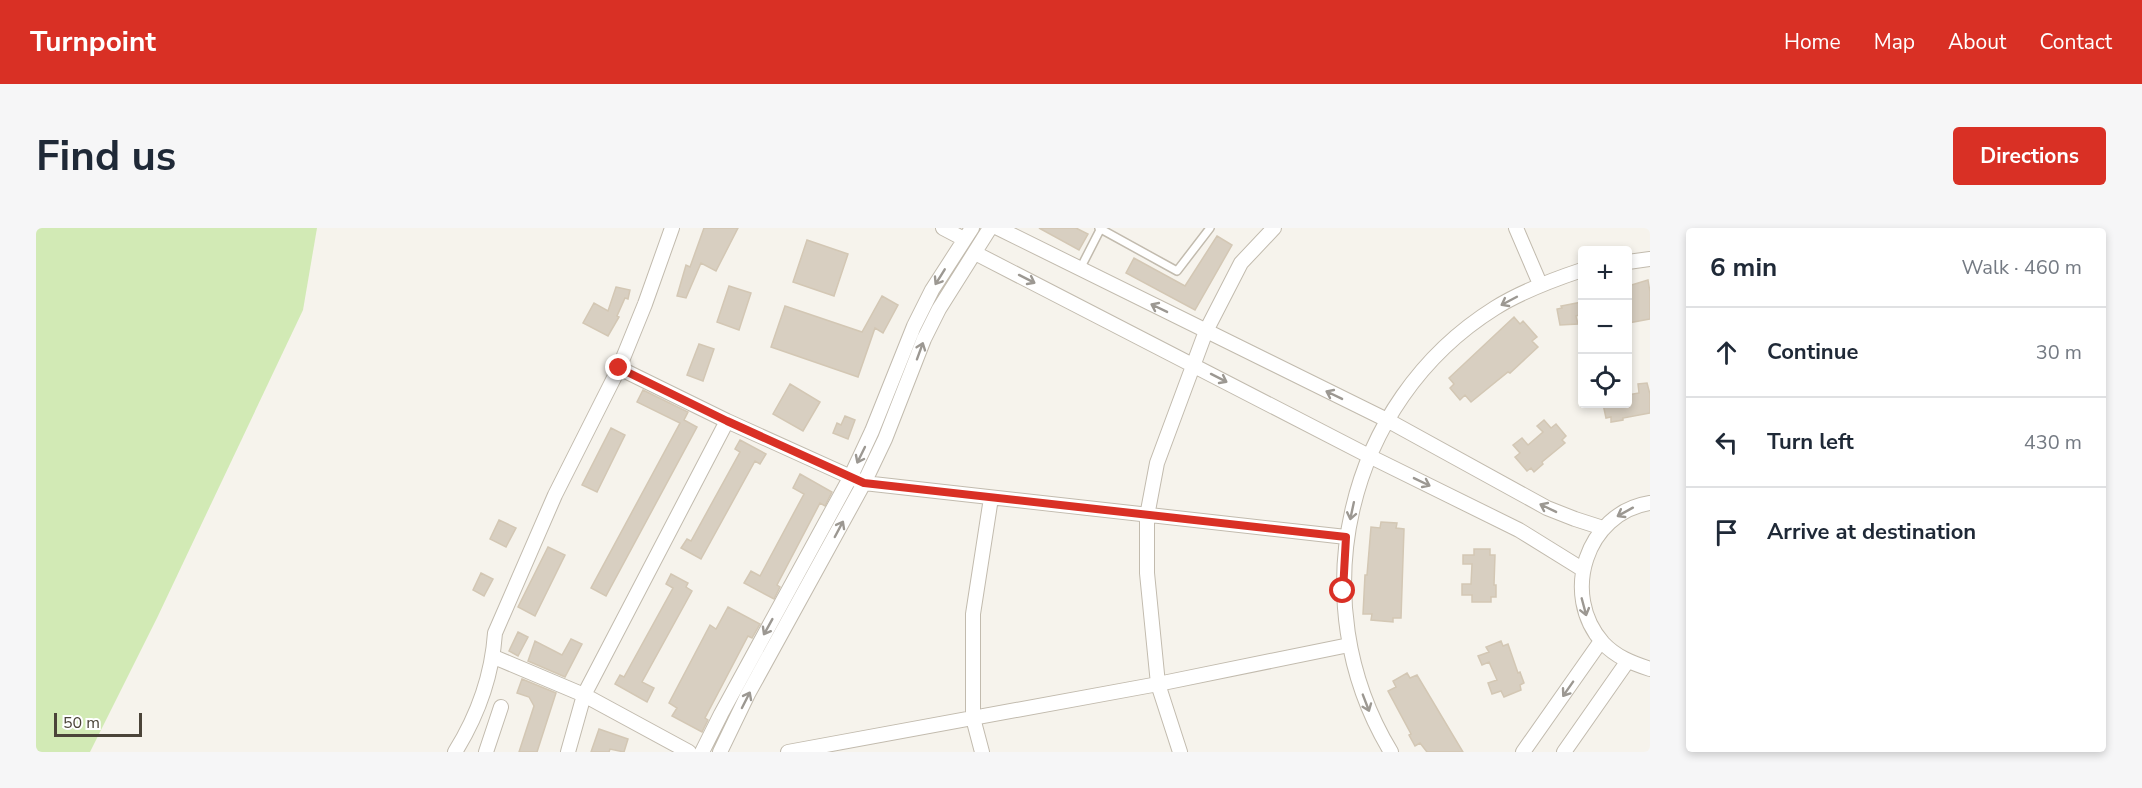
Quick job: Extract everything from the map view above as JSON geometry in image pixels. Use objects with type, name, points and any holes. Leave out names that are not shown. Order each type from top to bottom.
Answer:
[{"type":"street","points":[[454,752],[468,731],[484,692],[494,657],[495,633],[550,506],[619,368],[672,228]]},
{"type":"street","points":[[702,752],[850,476],[872,431],[914,326],[932,290],[968,233],[943,228]]},
{"type":"street","points":[[720,752],[748,694],[864,483],[885,439],[924,339],[939,309],[990,228]]},
{"type":"street","points":[[998,228],[1387,420],[1547,508],[1603,528]]},
{"type":"street","points":[[1180,752],[1158,684],[1147,573],[1147,516],[1157,463],[1206,331],[1241,263],[1274,228]]},
{"type":"street","points":[[1516,228],[1540,284]]},
{"type":"street","points":[[975,253],[1369,456],[1519,530],[1582,569]]},
{"type":"street","points":[[1632,261],[1650,259]]},
{"type":"street","points":[[1391,752],[1368,709],[1357,677],[1349,645],[1343,591],[1346,537],[1355,496],[1369,456],[1387,420],[1417,377],[1454,339],[1495,308],[1540,284],[1578,271]]},
{"type":"street","points":[[619,368],[727,421],[864,483],[1346,537]]},
{"type":"street","points":[[568,752],[584,695],[727,421]]},
{"type":"street","points":[[981,752],[973,718],[973,614],[992,498]]},
{"type":"street","points":[[1650,503],[1641,504],[1621,514],[1603,528],[1590,547],[1582,569],[1581,594],[1588,619],[1601,641],[1613,653],[1628,662],[1650,669]]},
{"type":"street","points":[[1523,752],[1601,641]]},
{"type":"street","points":[[788,752],[1158,684],[1349,645]]},
{"type":"street","points":[[494,657],[584,695],[689,752]]},
{"type":"street","points":[[1564,752],[1628,662]]},
{"type":"street","points":[[486,752],[501,707]]},
{"type":"lane","points":[[1080,269],[1100,228],[1177,271],[1210,228]]},
{"type":"green space","points":[[36,228],[317,228],[303,310],[157,618],[90,752],[36,752]]},
{"type":"building","points":[[704,228],[738,228],[716,271],[701,263],[686,298],[677,296],[686,265],[690,267]]},
{"type":"building","points":[[1039,228],[1076,228],[1088,234],[1079,250]]},
{"type":"building","points":[[1217,236],[1232,245],[1195,310],[1126,273],[1134,258],[1185,286]]},
{"type":"building","points":[[807,240],[848,254],[834,296],[793,282]]},
{"type":"building","points":[[1648,280],[1650,319],[1632,322],[1632,285]]},
{"type":"building","points":[[729,286],[751,293],[739,330],[717,322]]},
{"type":"building","points":[[616,287],[630,290],[628,299],[625,298],[617,316],[619,317],[608,336],[583,323],[594,303],[608,311]]},
{"type":"building","points":[[882,296],[898,305],[883,333],[875,328],[858,377],[771,347],[785,306],[862,332]]},
{"type":"building","points":[[1578,303],[1578,315],[1576,316],[1578,324],[1560,325],[1557,309],[1562,308],[1561,306]]},
{"type":"building","points":[[1514,317],[1520,324],[1523,321],[1537,337],[1532,341],[1538,347],[1510,373],[1508,372],[1471,402],[1465,395],[1460,400],[1450,388],[1454,384],[1449,378]]},
{"type":"building","points":[[699,344],[714,349],[703,381],[687,375]]},
{"type":"building","points":[[1647,383],[1650,394],[1650,413],[1611,422],[1611,417],[1606,418],[1604,408],[1632,408],[1632,394],[1639,393],[1638,384]]},
{"type":"building","points":[[790,384],[820,402],[803,431],[773,414]]},
{"type":"building","points":[[643,390],[688,412],[684,420],[697,427],[606,596],[591,588],[680,423],[637,402]]},
{"type":"building","points":[[845,416],[855,420],[848,439],[833,433],[837,423],[841,425]]},
{"type":"building","points":[[1544,420],[1551,428],[1556,424],[1566,436],[1562,440],[1565,443],[1542,462],[1543,464],[1534,472],[1531,468],[1527,471],[1515,457],[1520,453],[1513,445],[1522,438],[1528,445],[1543,432],[1537,426]]},
{"type":"building","points":[[611,428],[625,435],[597,492],[582,485]]},
{"type":"building","points":[[740,440],[766,454],[760,464],[755,461],[701,559],[681,548],[687,539],[691,541],[740,452],[735,449]]},
{"type":"building","points":[[800,474],[832,492],[825,506],[820,503],[777,585],[780,587],[774,599],[744,583],[751,571],[760,576],[804,494],[793,488]]},
{"type":"building","points":[[499,520],[516,528],[506,547],[490,539]]},
{"type":"building","points":[[1381,522],[1397,523],[1396,528],[1404,529],[1401,618],[1393,618],[1393,622],[1371,620],[1372,614],[1363,614],[1371,527],[1380,528]]},
{"type":"building","points":[[548,547],[565,555],[535,616],[518,607]]},
{"type":"building","points":[[1474,549],[1490,549],[1490,555],[1495,555],[1496,597],[1491,597],[1491,602],[1472,602],[1472,595],[1462,595],[1462,584],[1471,584],[1472,564],[1463,564],[1463,555],[1474,555]]},
{"type":"building","points":[[481,573],[493,579],[484,596],[473,590]]},
{"type":"building","points":[[671,574],[688,583],[686,587],[692,591],[642,682],[654,688],[647,702],[615,684],[620,675],[624,677],[673,588],[666,584]]},
{"type":"building","points":[[728,607],[760,624],[752,638],[748,636],[705,718],[708,720],[702,732],[672,716],[677,708],[669,703],[710,625],[716,629]]},
{"type":"building","points":[[518,632],[528,637],[518,656],[509,651]]},
{"type":"building","points":[[571,639],[582,644],[565,677],[528,661],[535,641],[562,655]]},
{"type":"building","points":[[1501,641],[1503,646],[1508,644],[1524,683],[1520,685],[1521,690],[1504,697],[1501,691],[1492,694],[1488,683],[1497,680],[1489,662],[1482,665],[1478,656],[1489,652],[1486,647]]},
{"type":"building","points":[[1407,673],[1410,678],[1417,675],[1463,752],[1427,752],[1420,743],[1415,746],[1388,691],[1396,687],[1393,681]]},
{"type":"building","points":[[522,679],[556,693],[537,752],[519,752],[534,706],[529,697],[517,693]]},
{"type":"building","points":[[599,729],[628,739],[624,752],[610,749],[609,752],[591,752]]},
{"type":"route","points":[[619,368],[727,421],[864,483],[1346,537],[1343,591]]}]
